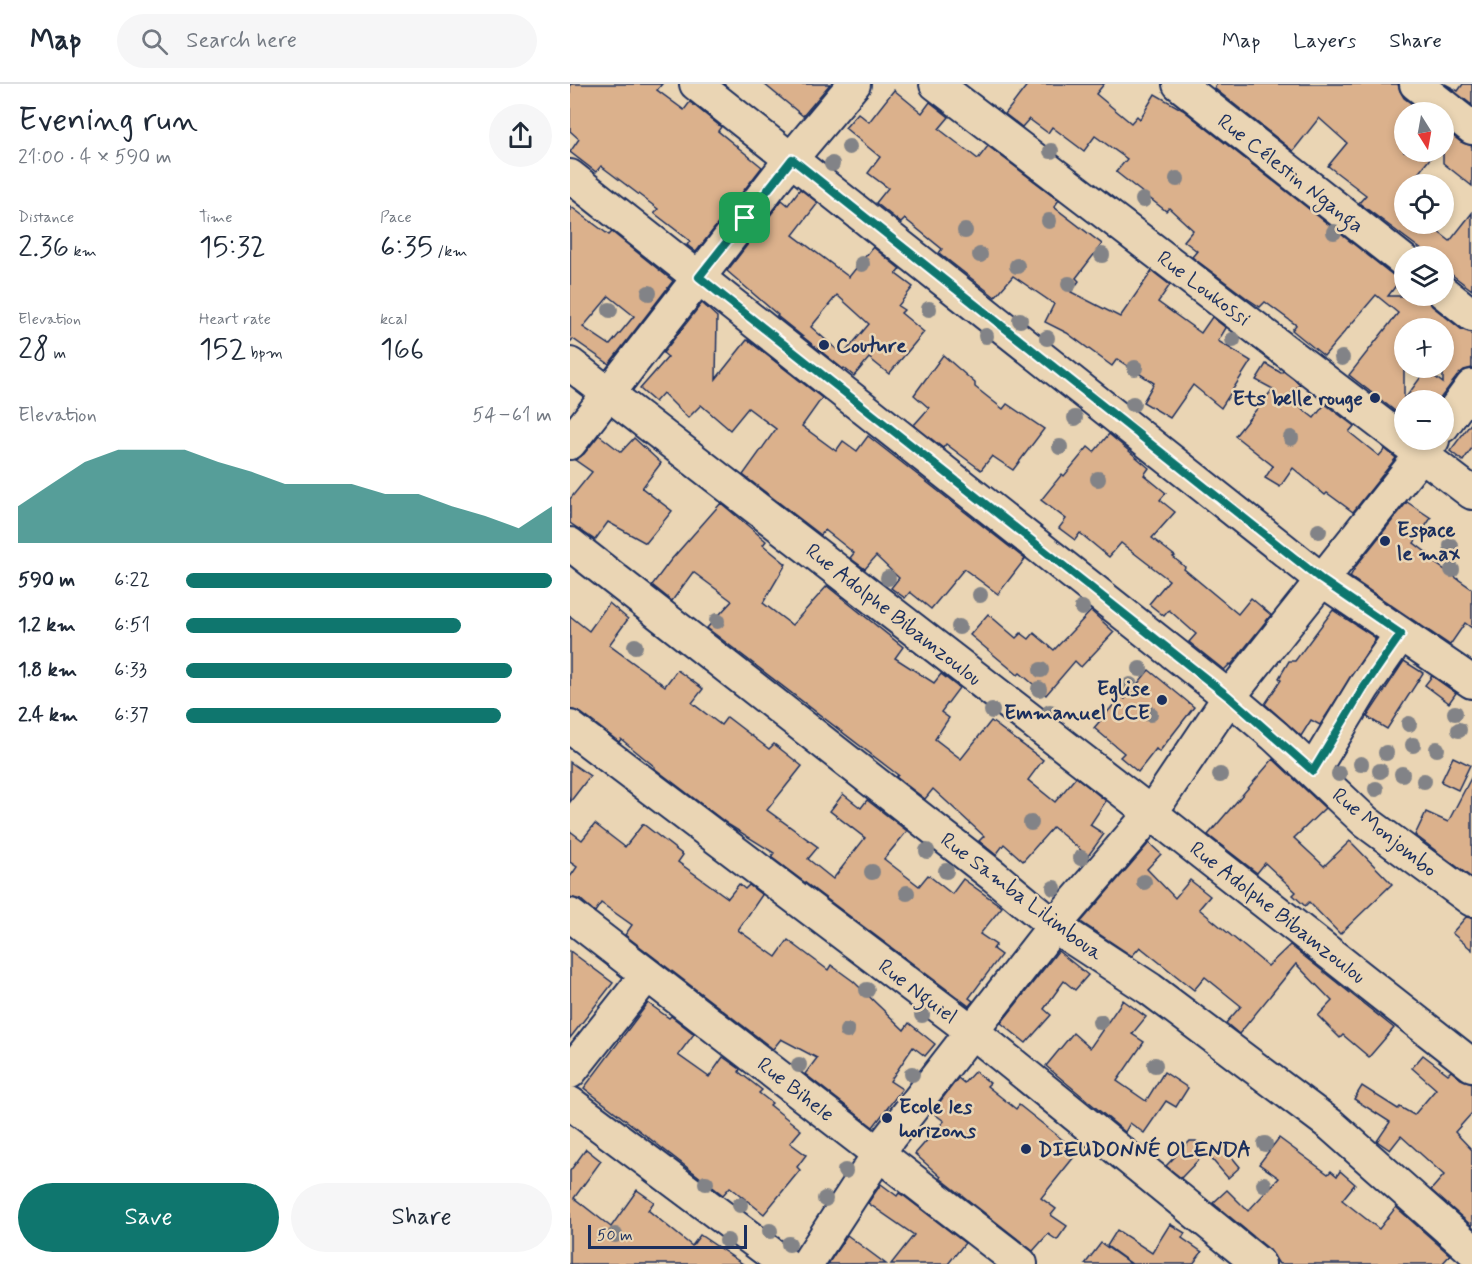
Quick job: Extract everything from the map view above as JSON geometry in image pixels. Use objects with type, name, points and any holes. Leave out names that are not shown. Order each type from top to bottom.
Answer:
[{"type":"street","points":[[696,84],[1322,580],[1472,682]]},
{"type":"street","points":[[570,443],[792,159],[854,84]]},
{"type":"street","name":"Rue Loukossi","points":[[936,84],[1394,423]]},
{"type":"street","name":"Rue Célestin Nganga","points":[[1179,84],[1394,253]]},
{"type":"street","points":[[1416,84],[1472,128]]},
{"type":"street","name":"Rue Monjombo","points":[[570,176],[1229,697],[1313,771],[1366,822],[1472,900]]},
{"type":"street","points":[[1454,301],[1472,315]]},
{"type":"street","name":"Rue Adolphe Bibamzoulou","points":[[570,364],[1151,813],[1472,1065]]},
{"type":"street","points":[[1454,411],[1472,386]]},
{"type":"street","points":[[807,1264],[889,1138],[1054,926],[1151,813],[1229,697],[1425,450]]},
{"type":"street","name":"Rue Loukossi","points":[[1430,450],[1472,493]]},
{"type":"street","name":"Rue Samba Lilimboua","points":[[570,544],[994,876],[1054,926],[1150,989],[1331,1125],[1472,1250]]},
{"type":"street","points":[[1313,771],[1364,687],[1401,634]]},
{"type":"street","name":"Rue Nguiel","points":[[570,727],[973,1032],[1259,1264]]},
{"type":"street","name":"Rue Bihele","points":[[570,915],[1020,1264]]},
{"type":"street","points":[[570,1072],[647,975]]},
{"type":"street","points":[[570,1103],[785,1264]]},
{"type":"building","points":[[570,84],[662,84],[657,90],[684,110],[690,102],[721,127],[718,131],[762,167],[696,252],[687,245],[690,241],[654,213],[658,209],[601,166],[596,172],[570,152],[579,139],[570,131]]},
{"type":"building","points":[[764,84],[830,84],[803,116]]},
{"type":"building","points":[[1028,84],[1104,84],[1096,94],[1131,123],[1137,116],[1140,119],[1155,94],[1183,110],[1394,276],[1394,288],[1388,296],[1394,296],[1394,306],[1432,306],[1447,318],[1394,318],[1398,313],[1376,295],[1324,356],[1292,330],[1296,325],[1265,302],[1260,307],[1192,257],[1197,251],[1184,241],[1193,230],[1169,208],[1166,211],[1116,172],[1127,159],[1095,136],[1084,151],[1052,127],[1048,133],[1029,119],[1022,127],[1005,114]]},
{"type":"building","points":[[1217,84],[1398,84],[1404,98],[1409,102],[1394,102],[1394,162],[1427,162],[1418,174],[1394,174],[1394,229],[1359,203],[1366,195],[1328,166],[1347,143],[1319,118],[1293,151],[1214,88]]},
{"type":"building","points":[[1445,84],[1458,91],[1463,84],[1472,84],[1472,105]]},
{"type":"building","points":[[894,90],[922,113],[930,102],[949,117],[939,129],[978,159],[988,146],[1059,200],[1054,207],[1102,244],[1076,278],[1079,281],[1071,292],[1120,317],[1152,271],[1170,285],[1158,302],[1201,333],[1212,317],[1226,328],[1218,341],[1251,361],[1221,408],[1193,385],[1170,418],[1143,402],[1154,383],[1117,359],[1112,366],[1067,333],[1045,322],[1054,304],[1013,276],[995,297],[939,253],[942,249],[905,219],[901,223],[876,203],[888,188],[868,173],[880,157],[845,128],[858,113],[869,122]]},
{"type":"building","points":[[1454,137],[1472,146],[1472,186],[1443,163],[1454,162]]},
{"type":"building","points":[[800,189],[818,203],[793,235],[849,277],[873,247],[900,269],[896,274],[913,287],[898,306],[904,310],[901,313],[924,332],[889,374],[869,358],[854,376],[777,316],[727,271],[782,200],[788,205]],"holes":[[[837,295],[869,324],[843,355],[811,327]]]},
{"type":"building","points":[[570,206],[609,235],[612,232],[673,281],[609,364],[573,339],[570,342]],"holes":[[[609,296],[634,316],[610,345],[583,327]]]},
{"type":"building","points":[[1472,213],[1472,290],[1454,276],[1454,246],[1417,246],[1401,234],[1441,234],[1450,241]]},
{"type":"building","points":[[702,303],[717,317],[716,379],[747,340],[749,341],[822,398],[802,426],[836,451],[843,441],[857,451],[868,436],[1025,559],[998,594],[964,569],[931,609],[910,592],[905,598],[891,588],[899,578],[876,556],[865,569],[850,558],[854,553],[825,530],[821,535],[743,475],[776,429],[748,408],[730,430],[701,405],[688,418],[663,393],[655,402],[640,389],[668,357],[663,353]]},
{"type":"building","points":[[1394,318],[1394,378],[1404,378],[1404,390],[1394,390],[1394,410],[1349,375]]},
{"type":"building","points":[[1454,323],[1472,333],[1472,368],[1458,375],[1447,390],[1411,390],[1420,378],[1436,378],[1443,383],[1443,378],[1454,378]]},
{"type":"building","points":[[943,355],[975,383],[975,387],[1003,409],[1007,404],[1044,429],[1013,470],[992,456],[981,470],[946,444],[943,448],[914,425],[929,408],[914,395]]},
{"type":"building","points":[[1266,364],[1281,373],[1283,371],[1300,384],[1288,398],[1314,418],[1325,404],[1354,426],[1349,432],[1379,456],[1385,449],[1396,458],[1353,512],[1327,493],[1325,495],[1293,468],[1280,487],[1265,478],[1273,466],[1235,436],[1273,389],[1256,380]]},
{"type":"building","points":[[1472,422],[1472,448],[1463,461],[1450,451],[1454,450],[1454,446]]},
{"type":"building","points":[[1109,434],[1149,468],[1144,475],[1166,493],[1160,500],[1175,512],[1152,538],[1175,556],[1173,557],[1185,567],[1184,569],[1238,614],[1251,598],[1271,615],[1231,665],[1224,670],[1189,642],[1196,634],[1169,610],[1164,616],[1149,604],[1169,580],[1121,543],[1109,557],[1080,533],[1075,540],[1059,528],[1066,519],[1041,500],[1088,447],[1094,452]]},
{"type":"building","points":[[599,435],[621,452],[634,438],[661,463],[642,488],[672,511],[646,543],[608,522],[595,540],[570,523],[570,499],[592,472],[575,460],[584,454]]},
{"type":"building","points":[[1407,502],[1431,518],[1414,543],[1427,553],[1425,556],[1472,589],[1472,628],[1465,623],[1450,645],[1350,577],[1356,566]]},
{"type":"building","points":[[721,503],[766,541],[763,545],[786,564],[763,603],[792,625],[827,586],[903,647],[895,658],[934,683],[941,674],[959,688],[941,712],[949,718],[935,739],[961,759],[991,721],[1043,760],[1028,780],[1055,802],[1076,777],[1106,801],[1090,825],[1104,834],[1088,856],[1053,827],[1023,861],[1004,844],[996,855],[979,841],[984,836],[933,789],[925,799],[896,777],[898,775],[707,628],[732,601],[693,572],[672,601],[652,585]]},
{"type":"building","points":[[609,603],[628,619],[609,645],[665,686],[677,670],[703,689],[692,703],[721,725],[727,717],[769,749],[774,744],[802,766],[767,810],[818,847],[808,859],[833,879],[865,838],[830,811],[843,794],[861,808],[867,800],[907,831],[884,859],[919,886],[928,875],[952,894],[963,879],[1002,907],[980,934],[996,945],[993,949],[1001,955],[969,998],[973,1001],[969,1006],[771,857],[774,853],[729,825],[654,768],[621,739],[619,742],[581,713],[570,709],[570,616],[589,631]]},
{"type":"building","points":[[1333,610],[1376,638],[1320,725],[1311,720],[1301,736],[1265,704],[1281,680],[1279,678],[1289,661],[1295,661]]},
{"type":"building","points":[[1091,611],[1114,632],[1081,667],[1075,661],[1046,695],[970,635],[988,614],[1016,638],[1021,633],[1029,639],[1034,633],[1054,650]]},
{"type":"building","points":[[1404,661],[1423,673],[1387,729],[1367,717]]},
{"type":"building","points":[[1149,670],[1194,707],[1159,752],[1156,749],[1138,772],[1120,757],[1124,753],[1094,728],[1121,696],[1125,699]]},
{"type":"building","points":[[1432,676],[1456,693],[1449,703],[1425,685]]},
{"type":"building","points":[[1453,757],[1470,765],[1458,790],[1441,782]]},
{"type":"building","points":[[1273,759],[1325,808],[1294,838],[1324,866],[1350,841],[1392,884],[1340,934],[1309,902],[1305,906],[1293,895],[1296,892],[1265,863],[1257,873],[1208,835]]},
{"type":"building","points":[[570,762],[590,776],[570,802]]},
{"type":"building","points":[[1472,776],[1472,878],[1415,835],[1426,812],[1448,822]]},
{"type":"building","points":[[595,824],[625,847],[643,824],[683,855],[678,862],[728,898],[739,884],[745,889],[749,885],[762,895],[738,930],[776,957],[788,940],[828,970],[831,965],[853,981],[904,1030],[909,1023],[935,1044],[925,1056],[913,1047],[890,1081],[902,1089],[873,1127],[805,1074],[817,1058],[781,1039],[773,1049],[625,935],[632,925],[601,903],[595,912],[581,900],[570,897],[570,877],[577,867],[570,862],[570,831],[582,840]]},
{"type":"building","points":[[1149,843],[1161,854],[1147,869],[1175,898],[1190,880],[1210,896],[1199,909],[1268,966],[1290,945],[1394,1028],[1369,1057],[1343,1035],[1340,1038],[1318,1016],[1332,1001],[1296,964],[1239,1034],[1226,1023],[1241,1006],[1205,977],[1194,990],[1140,947],[1132,956],[1081,922]]},
{"type":"building","points":[[1466,917],[1472,918],[1472,950],[1452,933]]},
{"type":"building","points":[[570,951],[613,983],[570,1038]]},
{"type":"building","points":[[1058,951],[1088,975],[1075,990],[1064,981],[1044,1009],[1051,1015],[1026,1043],[1001,1023]]},
{"type":"building","points":[[1123,1000],[1146,1017],[1132,1034],[1144,1042],[1117,1081],[1146,1101],[1164,1072],[1188,1088],[1176,1107],[1166,1101],[1144,1133],[1130,1123],[1125,1132],[1046,1066],[1073,1033],[1090,1048]]},
{"type":"building","points":[[648,1003],[669,1018],[671,1016],[694,1034],[678,1055],[709,1077],[723,1057],[740,1069],[739,1072],[762,1090],[759,1093],[772,1103],[770,1105],[801,1130],[790,1143],[806,1155],[797,1167],[800,1170],[764,1214],[730,1187],[723,1195],[584,1088]]},
{"type":"building","points":[[1423,1055],[1448,1074],[1451,1071],[1461,1079],[1472,1083],[1472,1113],[1455,1132],[1472,1150],[1472,1226],[1431,1190],[1444,1175],[1401,1136],[1390,1150],[1377,1141],[1390,1122],[1354,1099],[1362,1086],[1398,1109],[1400,1107],[1414,1115],[1436,1089],[1412,1068]]},
{"type":"building","points":[[975,1071],[990,1083],[987,1086],[1016,1109],[1019,1105],[1078,1152],[1041,1198],[1056,1209],[1051,1215],[1067,1226],[1057,1240],[1048,1234],[1033,1251],[940,1178],[915,1154],[944,1121],[932,1112],[958,1078],[964,1083]]},
{"type":"building","points":[[1279,1138],[1328,1174],[1331,1171],[1337,1176],[1340,1171],[1355,1184],[1342,1200],[1379,1229],[1396,1207],[1450,1255],[1442,1264],[1279,1264],[1270,1250],[1213,1203],[1227,1190],[1248,1211],[1279,1178],[1259,1164]]},
{"type":"building","points":[[1190,1141],[1196,1141],[1207,1151],[1181,1178],[1166,1166]]},
{"type":"building","points":[[1222,1145],[1240,1167],[1228,1178],[1209,1156]]},
{"type":"building","points":[[586,1149],[601,1161],[574,1198],[611,1227],[637,1190],[654,1202],[648,1210],[692,1246],[700,1235],[743,1264],[570,1264],[570,1171]]},
{"type":"building","points":[[881,1184],[897,1196],[899,1193],[904,1196],[965,1243],[948,1264],[891,1264],[914,1235],[868,1203]]},
{"type":"building","points":[[1170,1224],[1185,1233],[1182,1238],[1202,1252],[1193,1264],[1132,1264],[1107,1246],[1117,1230],[1152,1253]]},
{"type":"building","points":[[847,1235],[886,1264],[828,1264]]},
{"type":"building","points":[[1101,1243],[1131,1264],[1085,1264]]},
{"type":"place","name":"Couture","points":[[824,345]]},
{"type":"place","name":"Ets belle rouge","points":[[1375,398]]},
{"type":"place","name":"Espace le max","points":[[1385,541]]},
{"type":"place","name":"Eglise Emmanuel CCE","points":[[1162,700]]},
{"type":"place","name":"Ecole les horizons","points":[[887,1118]]},
{"type":"place","name":"DIEUDONNÉ OLENDA","points":[[1026,1149]]},
{"type":"route","points":[[792,159],[1322,580],[1401,634],[1364,687],[1313,771],[1229,697],[699,277],[745,218],[792,159]]}]
